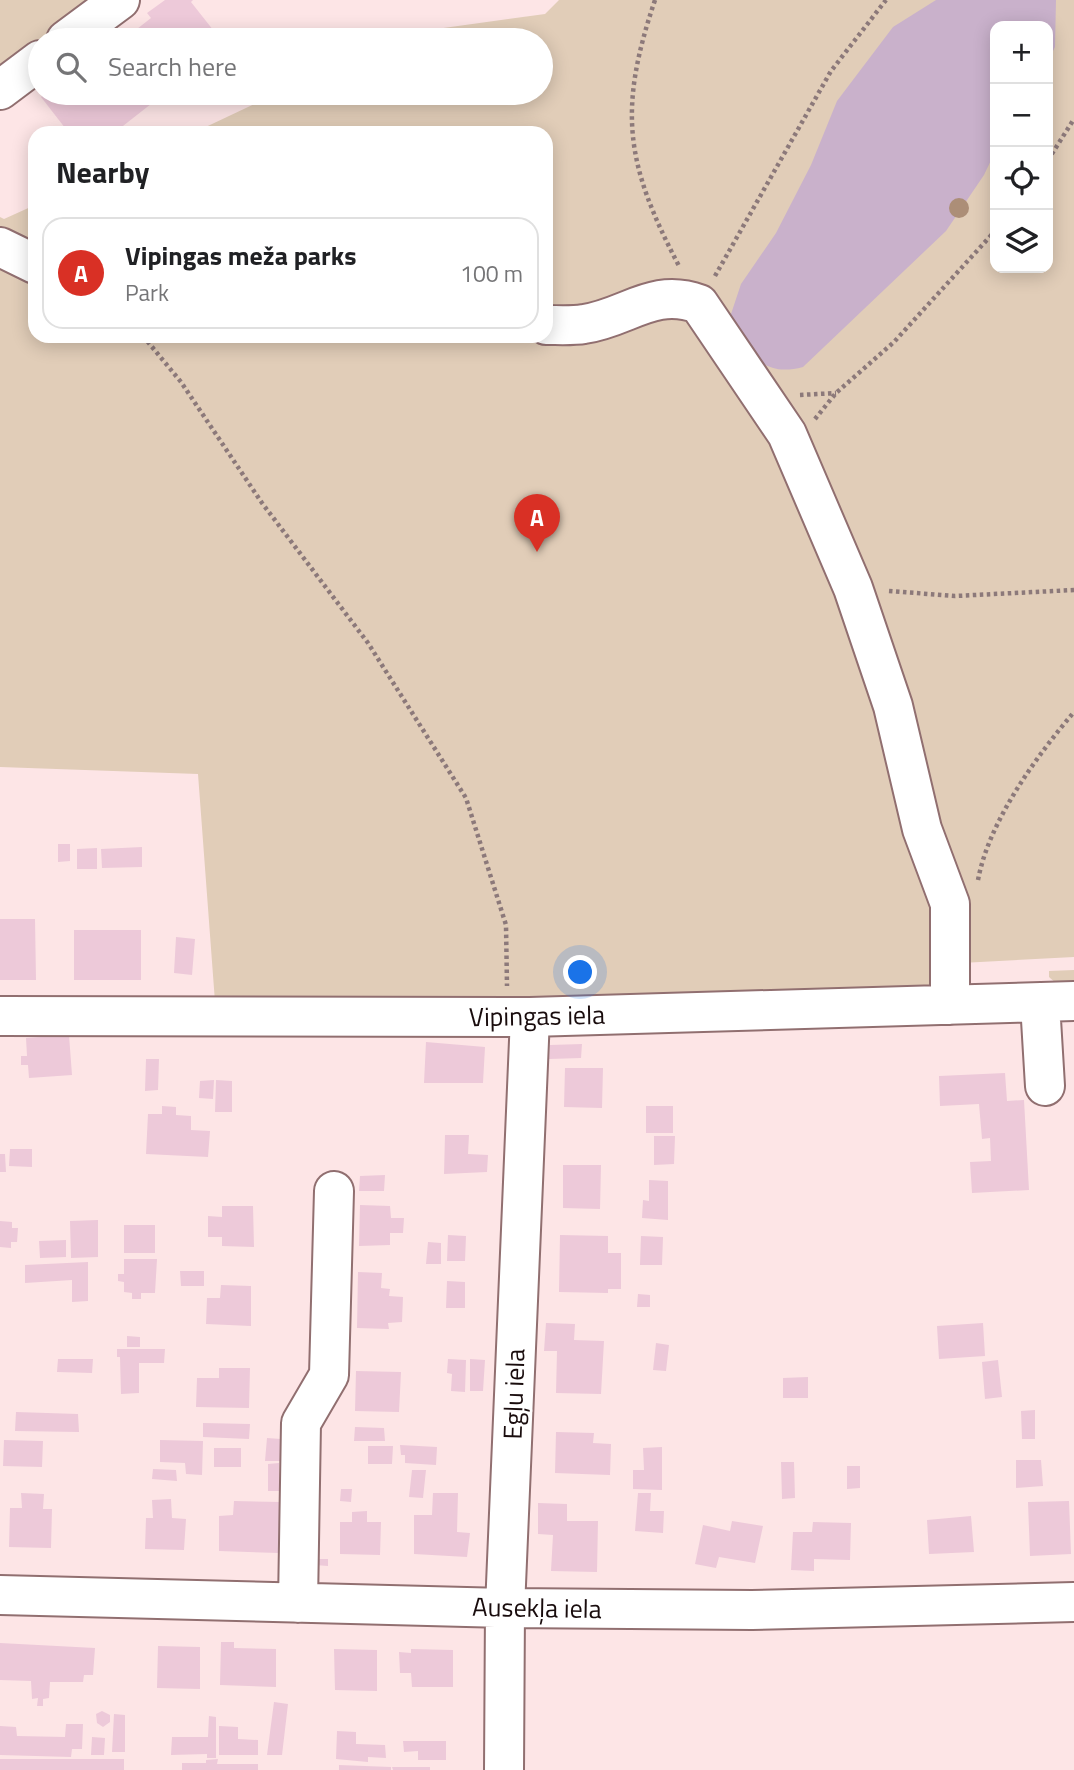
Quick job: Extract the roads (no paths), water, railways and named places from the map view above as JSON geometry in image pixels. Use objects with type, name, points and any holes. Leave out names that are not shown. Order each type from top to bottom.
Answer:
[{"type":"street","points":[[82,28],[120,0]]},
{"type":"street","points":[[0,90],[28,69]]},
{"type":"street","points":[[0,247],[28,261]]},
{"type":"street","points":[[553,326],[586,324],[662,298],[680,297],[699,304],[797,453],[853,588],[893,706],[922,829],[950,904],[950,1005]]},
{"type":"street","points":[[1045,1086],[1057,1002]]},
{"type":"street","name":"Vipingas iela","points":[[0,1016],[519,1017],[1057,1002]]},
{"type":"street","name":"Egļu iela","points":[[505,1770],[505,1608],[519,1017]]},
{"type":"street","points":[[298,1603],[301,1423],[329,1375],[334,1192]]},
{"type":"street","name":"Ausekļa iela","points":[[0,1595],[505,1608],[752,1610],[1074,1602]]},
{"type":"place","name":"Vipingas meža parks","points":[[537,552]]}]
